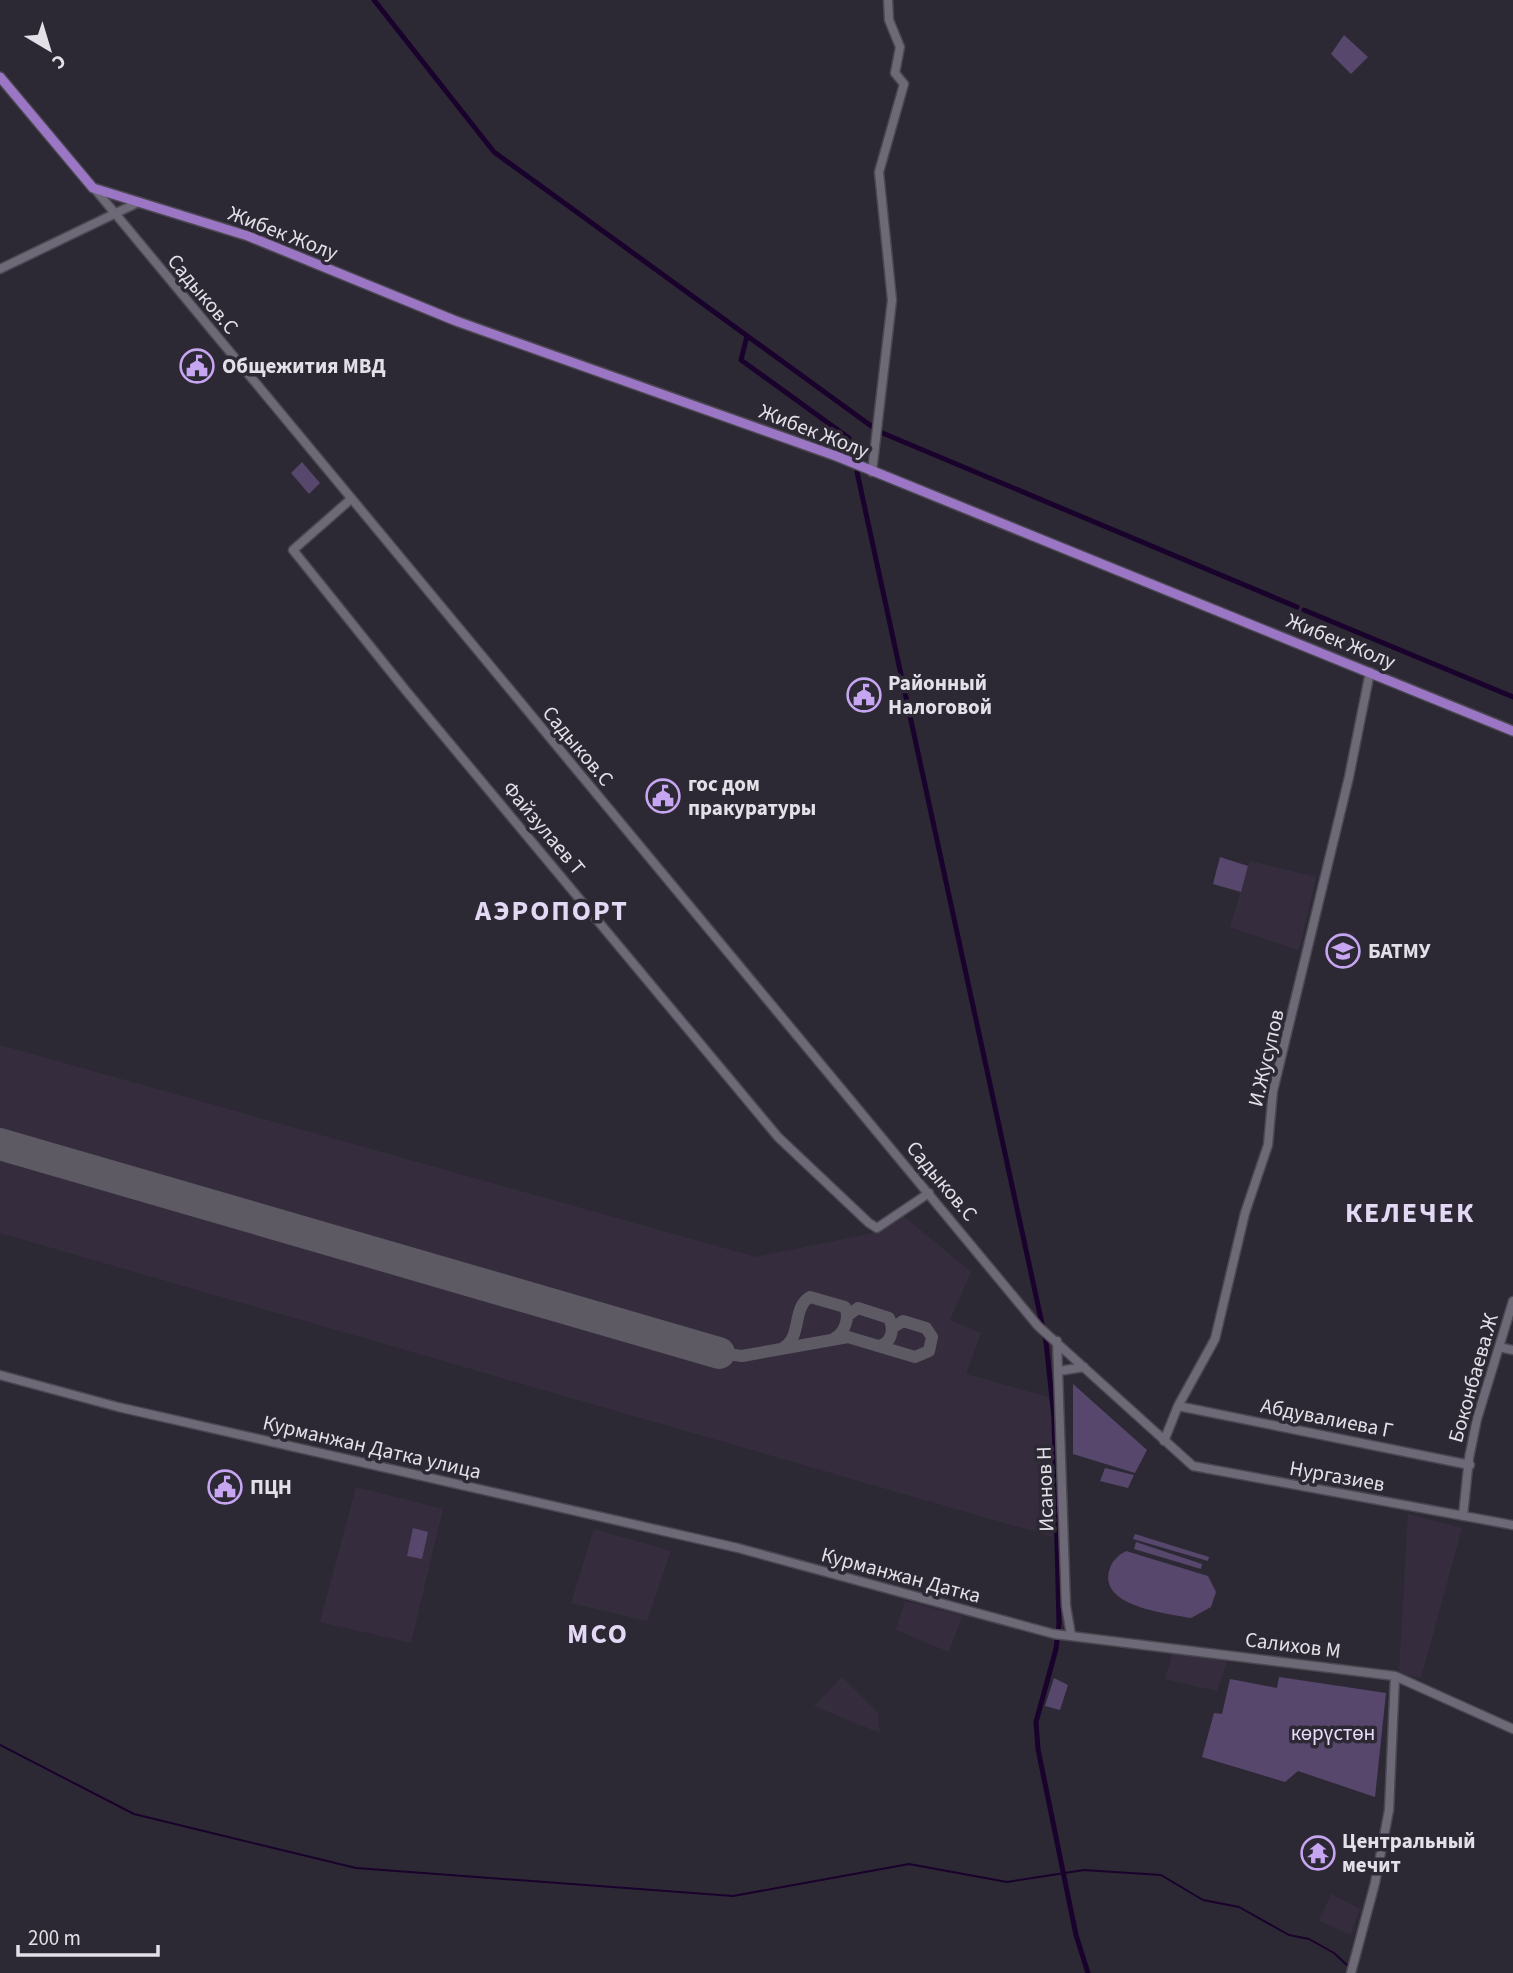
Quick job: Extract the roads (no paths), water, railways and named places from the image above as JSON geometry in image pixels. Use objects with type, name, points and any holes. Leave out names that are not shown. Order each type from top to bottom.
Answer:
[{"type":"main road","points":[[0,77],[93,188]]},
{"type":"main road","name":"Жибек Жолу","points":[[93,188],[248,236],[456,321],[872,472],[1513,731]]},
{"type":"street","points":[[872,472],[892,300],[878,172],[904,85],[895,73],[900,47],[889,20],[888,0]]},
{"type":"street","name":"Садыков.С","points":[[93,188],[1038,1326],[1054,1339]]},
{"type":"street","points":[[0,269],[139,202]]},
{"type":"street","name":"Файзулаев Т","points":[[351,499],[293,550],[407,692],[778,1137],[869,1223],[877,1227],[929,1193]]},
{"type":"street","name":"И.Жусупов","points":[[1164,1441],[1178,1406],[1215,1339],[1245,1213],[1268,1145],[1273,1091],[1302,982],[1370,673]]},
{"type":"street","name":"Боконбаева.Ж","points":[[1464,1516],[1477,1419],[1513,1301]]},
{"type":"street","points":[[1054,1339],[1164,1441]]},
{"type":"street","name":"Исанов Н","points":[[1054,1339],[1059,1371],[1066,1606],[1071,1635]]},
{"type":"street","points":[[1499,1347],[1513,1350]]},
{"type":"street","points":[[1059,1371],[1084,1367]]},
{"type":"street","name":"Курманжан Датка улица","points":[[0,1376],[118,1407],[738,1548]]},
{"type":"street","name":"Абдувалиева Г","points":[[1178,1406],[1470,1465]]},
{"type":"street","name":"Нургазиев","points":[[1164,1441],[1184,1460],[1204,1469],[1513,1525]]},
{"type":"street","name":"Курманжан Датка","points":[[738,1548],[1057,1635]]},
{"type":"street","name":"Салихов М","points":[[1057,1635],[1395,1675],[1513,1729]]},
{"type":"street","points":[[1353,1968],[1389,1810],[1395,1675]]},
{"type":"waterway","points":[[374,0],[494,152],[874,428]]},
{"type":"waterway","points":[[747,336],[741,360],[849,438]]},
{"type":"waterway","points":[[880,432],[1297,607]]},
{"type":"waterway","points":[[857,472],[1046,1342],[1054,1418],[1059,1624],[1056,1649],[1036,1722],[1038,1749],[1076,1935],[1088,1973]]},
{"type":"waterway","points":[[1304,610],[1513,697]]},
{"type":"waterway","points":[[0,1745],[134,1814],[356,1868],[733,1896],[909,1864],[1007,1882],[1084,1870],[1161,1875],[1203,1900],[1239,1907],[1289,1935],[1309,1939],[1334,1953],[1348,1966]]},
{"type":"place","name":"Общежития МВД","points":[[197,366]]},
{"type":"place","name":"Районный Налоговой","points":[[864,695]]},
{"type":"place","name":"гос дом пракуратуры","points":[[663,796]]},
{"type":"place","name":"БАТМУ","points":[[1343,951]]},
{"type":"place","name":"ПЦН","points":[[225,1487]]},
{"type":"place","name":"Центральный мечит","points":[[1318,1853]]},
{"type":"district","name":"АЭРОПОРТ","points":[[552,910]]},
{"type":"district","name":"КЕЛЕЧЕК","points":[[1410,1212]]},
{"type":"district","name":"МСО","points":[[598,1633]]},
{"type":"park label","name":"көрүстөн","points":[[1333,1733]]}]
